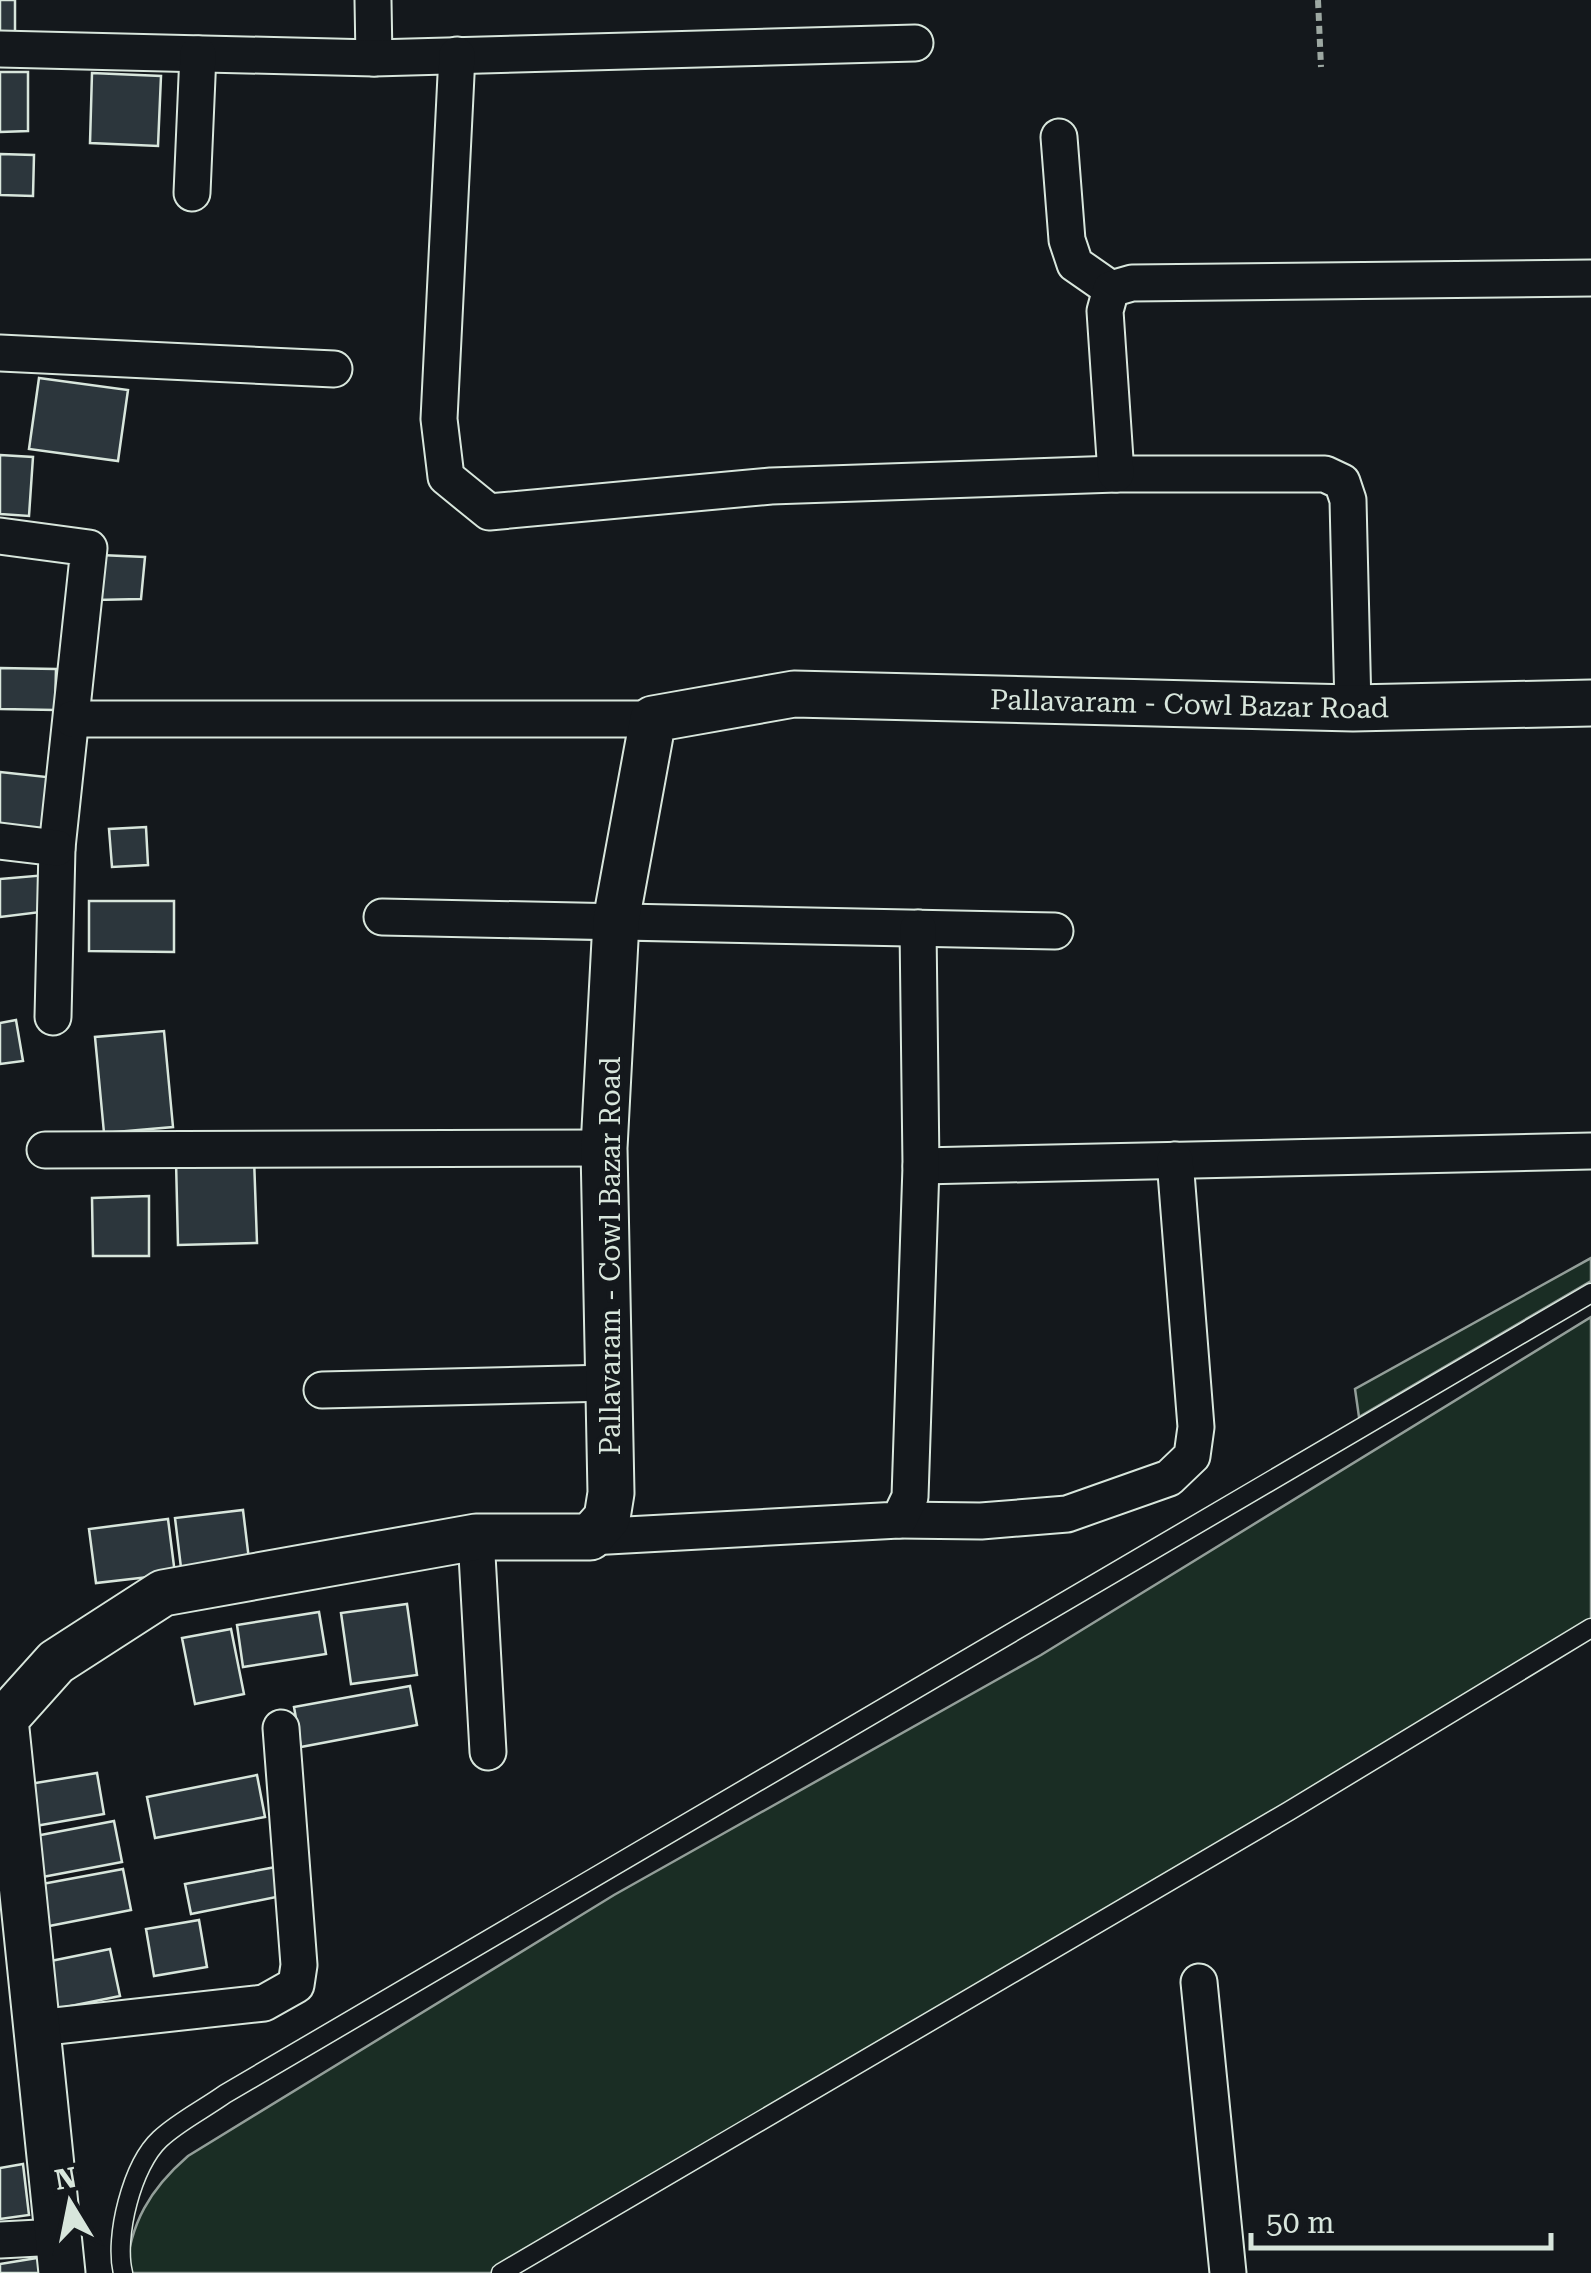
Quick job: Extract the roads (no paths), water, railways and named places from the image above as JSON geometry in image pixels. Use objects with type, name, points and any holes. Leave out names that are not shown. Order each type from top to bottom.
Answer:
[{"type":"street","points":[[373,0],[374,58]]},
{"type":"street","points":[[0,49],[374,58],[915,43]]},
{"type":"street","points":[[192,193],[198,54]]},
{"type":"street","points":[[458,55],[439,419],[446,477],[489,512],[771,486],[1116,474],[1325,474],[1342,482],[1348,500],[1353,708]]},
{"type":"street","points":[[1059,137],[1067,240],[1075,264],[1111,289]]},
{"type":"street","points":[[1111,289],[1132,283],[1591,278]]},
{"type":"street","points":[[1111,289],[1105,311],[1116,474]]},
{"type":"street","points":[[0,354],[334,369]]},
{"type":"street","points":[[0,536],[89,548],[57,848],[53,1017]]},
{"type":"street","name":"Pallavaram - Cowl Bazar Road","points":[[590,1537],[607,1518],[611,1492],[604,1148],[616,922],[653,719],[794,694],[1353,708],[1591,703]]},
{"type":"street","points":[[72,720],[653,719]]},
{"type":"street","points":[[0,841],[57,848]]},
{"type":"street","points":[[382,917],[1054,931]]},
{"type":"street","points":[[899,1520],[910,1497],[921,1166],[918,928]]},
{"type":"street","points":[[45,1150],[604,1148]]},
{"type":"street","points":[[921,1166],[1591,1151]]},
{"type":"street","points":[[0,2240],[60,2255],[4,1739],[5,1719],[56,1662],[163,1593],[476,1537],[590,1537],[1067,1514],[1170,1478],[1192,1456],[1196,1427],[1175,1160]]},
{"type":"street","points":[[322,1390],[609,1384]]},
{"type":"street","points":[[476,1537],[488,1752]]},
{"type":"street","points":[[37,2028],[264,2003],[296,1985],[299,1965],[281,1728]]},
{"type":"street","points":[[1199,1982],[1228,2273]]},
{"type":"lane","points":[[123,2273],[118,2254],[128,2199],[158,2141],[226,2094],[1591,1293]]},
{"type":"lane","points":[[501,2273],[1289,1812],[1591,1628]]}]
